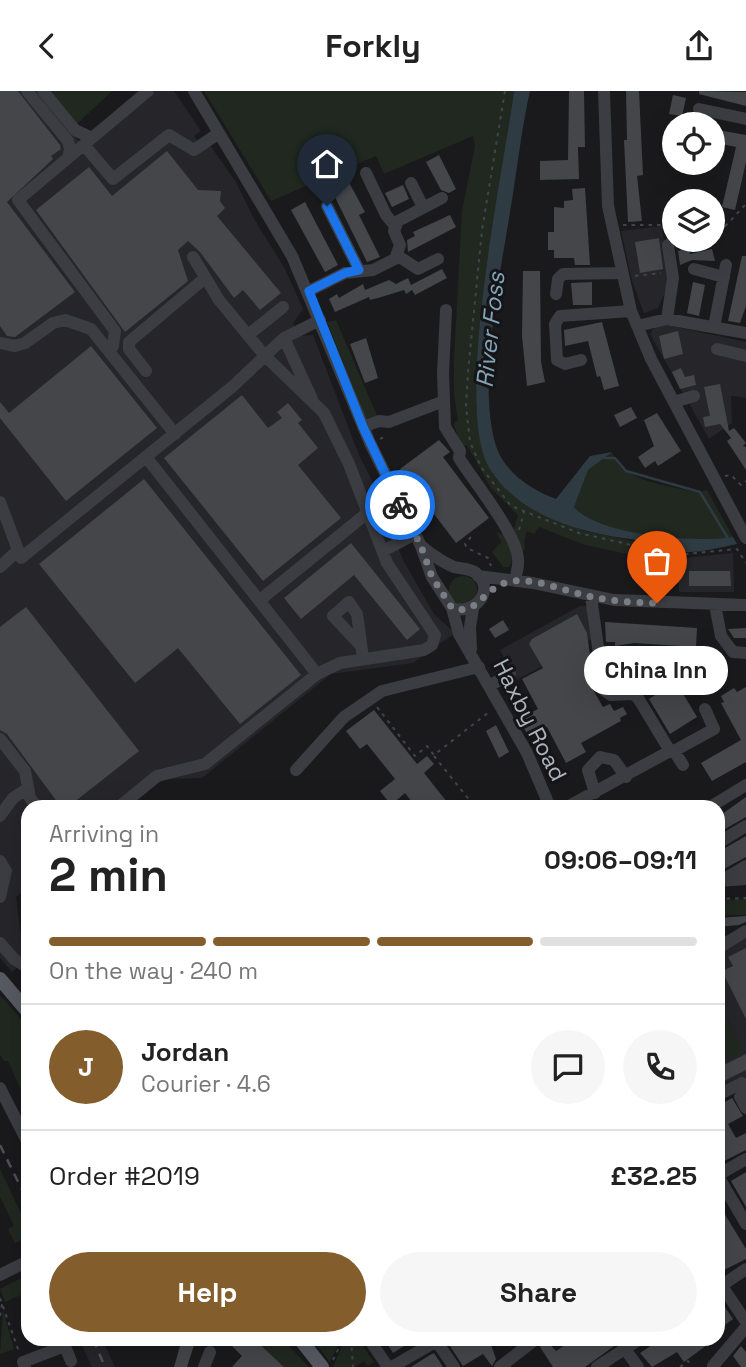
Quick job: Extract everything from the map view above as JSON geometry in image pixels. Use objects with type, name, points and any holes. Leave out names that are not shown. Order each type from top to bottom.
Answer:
[{"type":"main road","points":[[0,979],[21,1004]]},
{"type":"main road","points":[[307,1346],[326,1366]]},
{"type":"street","points":[[27,91],[68,141],[68,159]]},
{"type":"street","points":[[43,91],[88,142],[113,179],[169,135],[194,150],[219,132]]},
{"type":"street","points":[[109,351],[113,346],[115,331],[18,200],[148,91]]},
{"type":"street","name":"Haxby Road","points":[[194,91],[281,237],[309,291],[363,427],[418,540],[425,563],[442,596],[452,608],[459,635],[527,753],[547,800]]},
{"type":"street","points":[[604,91],[611,226],[631,311],[674,402],[746,538]]},
{"type":"street","points":[[699,109],[746,119]]},
{"type":"street","points":[[366,173],[386,215],[395,226],[400,245],[398,256]]},
{"type":"street","points":[[411,183],[424,207]]},
{"type":"street","points":[[395,226],[442,198]]},
{"type":"street","points":[[327,206],[359,270]]},
{"type":"street","points":[[667,319],[672,272],[669,252]]},
{"type":"street","points":[[309,291],[345,273],[373,270],[398,256]]},
{"type":"street","points":[[398,256],[414,268],[438,259]]},
{"type":"street","points":[[128,800],[157,776],[205,764],[317,674],[340,663],[424,650],[432,645],[435,637],[387,563],[332,428],[313,402],[265,356],[205,278],[193,257]]},
{"type":"street","points":[[694,269],[725,271],[714,327]]},
{"type":"street","points":[[556,293],[558,279],[563,274],[622,275]]},
{"type":"street","points":[[146,372],[130,349],[129,342],[205,278]]},
{"type":"street","points":[[248,335],[283,307]]},
{"type":"street","points":[[446,310],[445,427],[460,451],[459,458],[499,526],[523,557],[512,581],[483,594]]},
{"type":"street","points":[[581,360],[565,364],[557,360],[555,324],[560,316],[631,311]]},
{"type":"street","points":[[637,326],[667,319],[746,333]]},
{"type":"street","points":[[0,343],[15,346],[25,343],[53,323],[65,320],[91,329],[175,434]]},
{"type":"street","points":[[0,502],[16,552],[21,558],[232,387],[284,338],[320,320]]},
{"type":"street","points":[[284,338],[313,402]]},
{"type":"street","points":[[717,349],[746,356]]},
{"type":"street","points":[[674,402],[694,396]]},
{"type":"street","points":[[363,427],[379,421],[390,422],[444,401]]},
{"type":"street","points":[[146,457],[317,674]]},
{"type":"street","points":[[260,600],[366,514]]},
{"type":"street","points":[[383,551],[418,540],[439,559],[485,577],[592,597],[642,603],[742,603]]},
{"type":"street","points":[[0,567],[16,552]]},
{"type":"street","points":[[442,596],[445,577],[462,568]]},
{"type":"street","points":[[452,608],[473,608],[483,594],[485,577]]},
{"type":"street","points":[[592,597],[604,691],[611,695],[628,694],[638,698],[683,765]]},
{"type":"street","points":[[715,605],[724,643],[733,652],[746,653]]},
{"type":"street","name":"Haxby Road","points":[[471,652],[470,627],[473,608]]},
{"type":"street","points":[[360,645],[363,658]]},
{"type":"street","points":[[296,770],[344,717],[369,698],[382,691],[479,667]]},
{"type":"street","points":[[489,686],[510,674]]},
{"type":"street","points":[[581,800],[714,729],[705,709]]},
{"type":"street","points":[[0,739],[25,771],[27,789],[33,800]]},
{"type":"street","points":[[602,800],[588,770],[600,757],[614,760],[626,777]]},
{"type":"street","points":[[721,800],[746,785]]},
{"type":"street","points":[[0,816],[13,798],[27,789]]},
{"type":"street","points":[[725,839],[746,827]]},
{"type":"street","points":[[0,860],[6,871],[0,897]]},
{"type":"street","points":[[725,877],[746,866]]},
{"type":"street","points":[[725,880],[746,879]]},
{"type":"street","points":[[725,944],[746,931]]},
{"type":"street","points":[[0,943],[21,964]]},
{"type":"street","points":[[725,1093],[744,1087]]},
{"type":"street","points":[[744,1087],[740,1097],[746,1108]]},
{"type":"street","points":[[0,1088],[21,1129]]},
{"type":"street","points":[[725,1171],[746,1159]]},
{"type":"street","points":[[725,1187],[746,1224]]},
{"type":"street","points":[[0,1275],[21,1265]]},
{"type":"street","points":[[725,1281],[746,1269]]},
{"type":"street","points":[[713,1366],[746,1325],[725,1293]]},
{"type":"street","points":[[24,1365],[57,1346]]},
{"type":"street","points":[[65,1346],[71,1361]]},
{"type":"street","points":[[374,1346],[390,1367],[425,1346]]},
{"type":"street","points":[[441,1346],[454,1367]]},
{"type":"street","points":[[500,1367],[527,1346]]},
{"type":"street","points":[[597,1367],[630,1346]]},
{"type":"street","points":[[625,1349],[638,1367]]},
{"type":"street","points":[[204,1367],[210,1352]]},
{"type":"path","points":[[505,91],[482,230],[468,372],[470,442],[481,467],[511,506],[579,533],[675,555],[737,549],[746,563]]},
{"type":"path","points":[[725,226],[746,204]]},
{"type":"path","points":[[611,226],[662,225]]},
{"type":"path","points":[[622,275],[672,272]]},
{"type":"path","points":[[715,478],[731,474],[741,485],[746,481]]},
{"type":"path","points":[[471,537],[465,544],[467,548],[492,562],[485,577]]},
{"type":"path","points":[[369,698],[415,756],[427,746],[469,800]]},
{"type":"path","points":[[434,755],[499,704]]},
{"type":"path","points":[[725,899],[746,898]]},
{"type":"path","points":[[0,1298],[24,1365]]},
{"type":"path","points":[[0,1316],[3,1303]]},
{"type":"path","points":[[326,1366],[339,1346]]},
{"type":"path","points":[[352,1346],[354,1367]]},
{"type":"path","points":[[680,1367],[688,1361],[692,1367]]},
{"type":"shaded area","points":[[0,91],[38,91],[85,148],[156,91],[174,91],[201,131],[194,136],[204,149],[210,145],[236,182],[253,217],[285,269],[303,309],[293,323],[298,336],[313,335],[359,455],[396,528],[393,535],[403,560],[434,614],[455,633],[413,663],[331,674],[202,778],[164,779],[138,800],[21,800],[21,893],[16,897],[21,964],[12,972],[0,958]]},
{"type":"shaded area","points":[[49,91],[112,91],[76,125]]},
{"type":"shaded area","points":[[204,91],[514,91],[481,322],[476,406],[490,468],[516,498],[546,516],[585,531],[685,552],[679,565],[585,545],[539,527],[534,534],[527,531],[525,550],[511,550],[512,561],[509,567],[503,567],[492,552],[501,542],[496,531],[500,534],[513,531],[518,515],[491,488],[467,445],[461,449],[454,424],[458,420],[454,394],[454,360],[462,210],[475,147],[473,136],[384,174],[376,156],[271,201]]},
{"type":"shaded area","points":[[662,226],[662,252],[665,252],[669,283],[658,308],[644,313],[632,281],[621,231]]},
{"type":"shaded area","points":[[336,320],[378,418],[367,423],[327,322]]},
{"type":"shaded area","points":[[667,325],[746,342],[746,398],[731,396],[732,423],[709,439],[650,334],[655,327]]},
{"type":"shaded area","points":[[612,452],[617,462],[626,470],[648,481],[698,493],[707,490],[733,537],[695,539],[650,536],[606,526],[588,517],[574,507],[588,470]]},
{"type":"shaded area","points":[[733,553],[734,592],[679,592],[679,565],[684,558]]},
{"type":"shaded area","points":[[463,576],[473,580],[477,590],[473,600],[463,604],[453,600],[449,590],[453,580]]},
{"type":"shaded area","points":[[580,606],[589,606],[594,638],[504,687],[496,671],[508,666],[500,650]]},
{"type":"shaded area","points":[[746,899],[746,915],[725,915],[725,900]]},
{"type":"shaded area","points":[[746,936],[746,1086],[725,1096],[725,949]]},
{"type":"shaded area","points":[[0,995],[21,1019],[21,1090],[8,1061],[4,1061],[0,1055]]},
{"type":"shaded area","points":[[725,1012],[744,1051],[725,1060]]},
{"type":"shaded area","points":[[0,1169],[21,1213],[21,1240],[15,1243],[8,1229],[14,1226],[0,1197]]},
{"type":"shaded area","points":[[21,1278],[21,1295],[5,1302],[0,1289]]},
{"type":"shaded area","points":[[3,1310],[14,1349],[0,1354]]},
{"type":"shaded area","points":[[82,1346],[105,1346],[115,1367],[92,1367]]},
{"type":"shaded area","points":[[261,1346],[289,1346],[309,1367],[284,1367]]},
{"type":"shaded area","points":[[317,1346],[338,1346],[330,1362]]},
{"type":"shaded area","points":[[342,1346],[363,1346],[374,1362],[368,1366],[364,1361],[355,1367],[333,1367]]},
{"type":"water","name":"River Foss","points":[[514,91],[530,91],[496,299],[489,364],[491,424],[501,458],[521,480],[556,499],[590,456],[612,452],[588,470],[574,507],[587,517],[626,531],[673,538],[733,537],[737,544],[685,552],[567,525],[515,497],[490,469],[480,438],[476,395],[478,343],[492,229]]},
{"type":"building","points":[[0,91],[18,91],[60,145],[61,149],[51,156],[53,159],[7,202],[75,292],[15,337],[7,336],[0,326]]},
{"type":"building","points":[[569,91],[584,91],[585,147],[578,147],[579,179],[540,180],[540,161],[568,160]]},
{"type":"building","points":[[626,91],[639,91],[643,175],[637,176],[642,221],[628,222],[624,140],[627,140]]},
{"type":"building","points":[[699,91],[746,92],[746,106],[699,94]]},
{"type":"building","points":[[673,95],[686,98],[683,112],[669,112]]},
{"type":"building","points":[[725,131],[746,135],[746,162],[735,210],[725,208],[725,194],[736,147],[725,145]]},
{"type":"building","points":[[167,151],[198,190],[221,191],[220,201],[225,208],[217,216],[281,293],[260,310],[243,290],[234,298],[200,252],[188,241],[178,250],[188,281],[125,332],[36,210],[89,167],[112,196]]},
{"type":"building","points":[[439,155],[456,189],[449,193],[441,190],[426,162]]},
{"type":"building","points":[[346,177],[365,212],[359,215],[380,257],[367,262],[329,185]]},
{"type":"building","points":[[403,185],[409,199],[392,207],[385,193]]},
{"type":"building","points":[[585,188],[590,265],[575,265],[574,258],[554,258],[554,250],[548,250],[548,232],[554,232],[554,207],[564,208],[564,201],[573,200],[572,189]]},
{"type":"building","points":[[305,202],[338,265],[325,272],[291,210]]},
{"type":"building","points":[[450,215],[456,227],[408,252],[407,240],[415,236],[413,232]]},
{"type":"building","points":[[659,238],[663,269],[640,273],[635,242]]},
{"type":"building","points":[[678,252],[713,252],[715,261],[692,260],[680,265]]},
{"type":"building","points":[[742,256],[746,256],[746,306],[740,323],[728,321]]},
{"type":"building","points":[[442,269],[447,278],[415,295],[412,290],[406,294],[404,290],[370,300],[369,297],[335,312],[329,299],[337,294],[339,298],[363,284],[365,290],[389,280],[396,284],[408,278],[411,285]]},
{"type":"building","points":[[523,271],[540,271],[541,362],[545,382],[527,386],[522,336]]},
{"type":"building","points":[[592,282],[592,305],[573,305],[571,283]]},
{"type":"building","points":[[693,282],[705,285],[699,316],[687,313]]},
{"type":"building","points":[[602,322],[619,386],[604,390],[600,376],[597,377],[588,341],[565,346],[564,330]]},
{"type":"building","points":[[678,331],[683,354],[664,359],[659,336]]},
{"type":"building","points":[[366,338],[378,378],[365,383],[350,344]]},
{"type":"building","points":[[91,346],[157,428],[66,501],[0,418],[0,402],[9,413]]},
{"type":"building","points":[[681,368],[685,377],[694,375],[696,385],[680,389],[672,372]]},
{"type":"building","points":[[720,384],[729,431],[734,428],[746,443],[743,446],[746,447],[746,470],[727,441],[731,438],[720,424],[705,427],[703,417],[710,416],[704,387]]},
{"type":"building","points":[[242,395],[268,428],[282,418],[277,412],[288,403],[302,420],[298,423],[318,448],[298,465],[341,518],[263,581],[164,458]]},
{"type":"building","points":[[631,407],[637,418],[620,427],[614,415]]},
{"type":"building","points":[[657,413],[681,451],[658,466],[655,461],[645,468],[638,457],[654,446],[644,420]]},
{"type":"building","points":[[439,440],[450,452],[443,457],[489,518],[456,543],[400,469]]},
{"type":"building","points":[[144,479],[301,675],[240,724],[178,648],[135,683],[39,564]]},
{"type":"building","points":[[351,543],[420,629],[407,640],[354,575],[301,619],[284,598]]},
{"type":"building","points":[[689,571],[730,571],[731,586],[689,586]]},
{"type":"building","points":[[26,607],[139,751],[77,800],[56,800],[7,734],[0,730],[0,627]]},
{"type":"building","points":[[577,614],[587,633],[588,657],[594,680],[589,683],[603,707],[610,704],[614,711],[623,707],[627,714],[620,718],[621,721],[581,743],[586,752],[566,763],[547,727],[529,737],[519,719],[538,709],[522,679],[543,668],[529,644],[532,639]]},
{"type":"building","points":[[503,620],[509,630],[495,638],[489,629]]},
{"type":"building","points":[[605,622],[697,628],[696,647],[634,643],[615,646],[615,642],[606,642]]},
{"type":"building","points":[[746,628],[746,638],[734,638],[728,629]]},
{"type":"building","points":[[712,654],[720,664],[695,682],[688,671]]},
{"type":"building","points":[[676,682],[697,717],[670,734],[649,699]]},
{"type":"building","points":[[746,687],[746,762],[712,781],[701,763],[741,740],[721,703],[724,702],[721,696],[734,688],[737,692]]},
{"type":"building","points":[[374,710],[417,764],[427,756],[434,764],[424,773],[445,800],[410,800],[405,793],[397,800],[387,800],[380,791],[395,779],[367,744],[360,749],[346,731]]},
{"type":"building","points":[[496,725],[509,752],[499,758],[486,731]]},
{"type":"building","points":[[746,797],[746,817],[725,829],[725,812]]},
{"type":"building","points":[[746,836],[746,857],[725,868],[725,848]]},
{"type":"building","points":[[746,916],[746,922],[725,926],[725,918]]},
{"type":"building","points":[[746,948],[746,1019],[725,977],[725,970],[733,966],[728,957]]},
{"type":"building","points":[[746,1054],[746,1070],[725,1080],[725,1064]]},
{"type":"building","points":[[732,1098],[743,1116],[728,1124],[736,1138],[746,1133],[746,1150],[725,1160],[725,1102]]},
{"type":"building","points":[[746,1172],[746,1207],[731,1181]]},
{"type":"building","points":[[725,1214],[746,1249],[746,1259],[725,1270]]},
{"type":"building","points":[[725,1307],[733,1319],[725,1325]]},
{"type":"building","points":[[180,1346],[194,1346],[187,1367],[174,1367]]},
{"type":"building","points":[[232,1346],[261,1346],[284,1367],[232,1367],[242,1356]]},
{"type":"building","points":[[388,1346],[404,1346],[393,1353]]},
{"type":"building","points":[[450,1346],[491,1346],[496,1359],[492,1366],[483,1354],[463,1366]]},
{"type":"building","points":[[551,1346],[556,1351],[564,1346],[614,1346],[585,1367],[553,1367],[540,1347]]},
{"type":"building","points":[[650,1346],[706,1346],[684,1362],[677,1352],[652,1367],[640,1353]]},
{"type":"building","points":[[741,1346],[746,1352],[746,1367],[741,1367],[733,1356]]},
{"type":"building","points":[[434,1353],[443,1367],[411,1367],[430,1355]]},
{"type":"waterway","points":[[603,458],[615,458],[626,471],[700,492],[729,540]]},
{"type":"railway","points":[[0,1145],[21,1188]]},
{"type":"railway","points":[[96,1346],[105,1367]]},
{"type":"way so far","points":[[400,505],[444,601],[452,608],[473,608],[483,594],[515,581],[592,597],[657,603]]},
{"type":"place","name":"China Inn","points":[[657,603]]},
{"type":"route","points":[[327,206],[359,270],[345,273],[309,291],[363,427],[400,505]]}]
